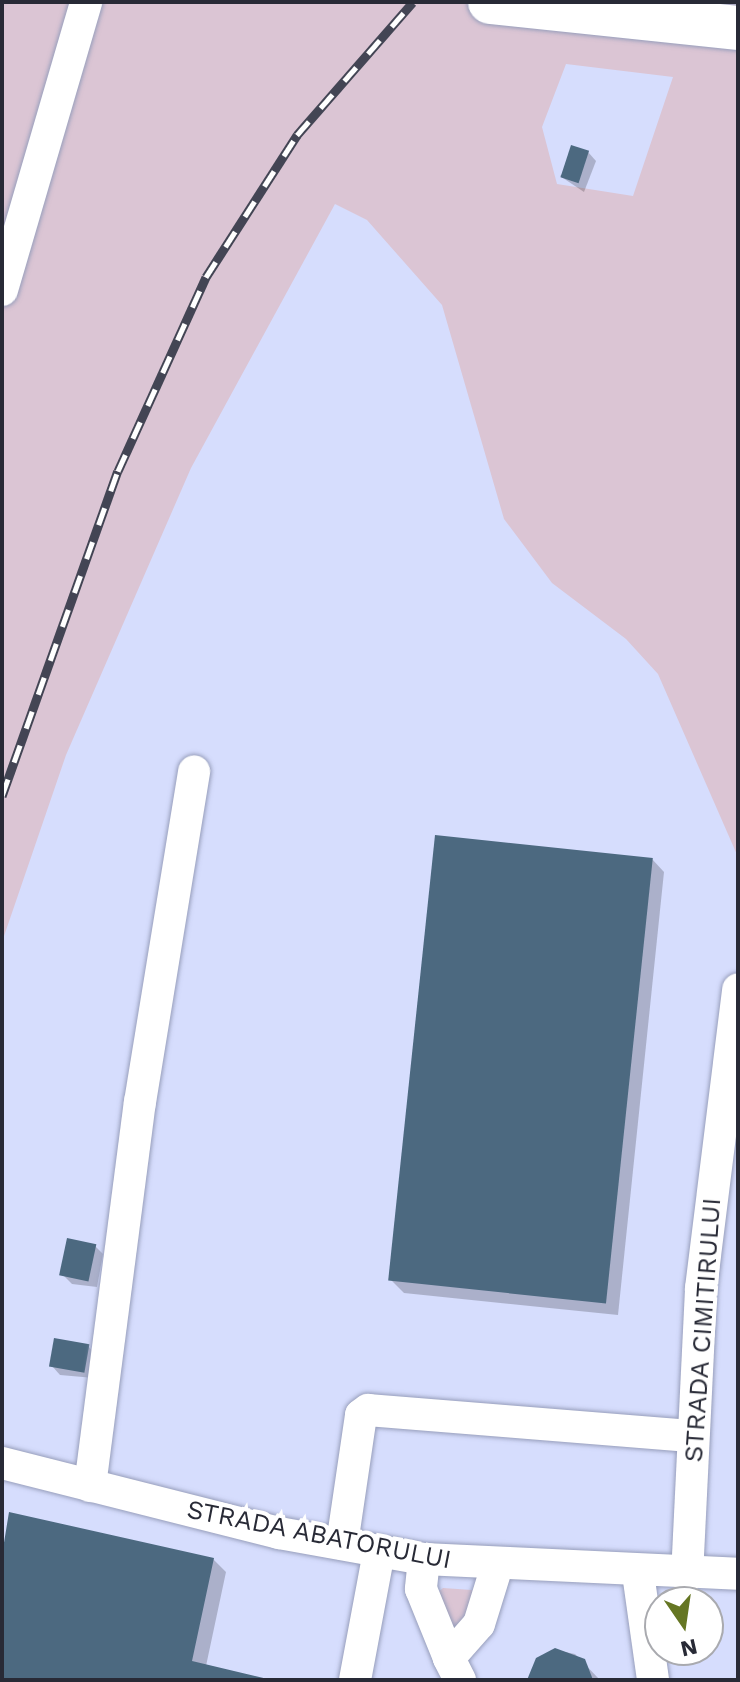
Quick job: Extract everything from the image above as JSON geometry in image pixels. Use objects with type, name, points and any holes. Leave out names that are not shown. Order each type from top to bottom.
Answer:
[{"type":"highway","points":[[490,2],[580,5],[738,26]]},
{"type":"highway","points":[[718,2],[738,26]]},
{"type":"street","points":[[2,290],[86,2]]},
{"type":"street","points":[[90,1486],[140,1102],[194,771]]},
{"type":"street","name":"STRADA CIMITIRULUI","points":[[687,1576],[701,1288],[738,989]]},
{"type":"street","points":[[342,1544],[361,1415],[368,1410],[693,1436]]},
{"type":"street","name":"STRADA ABATORULUI","points":[[2,1463],[342,1544],[424,1559],[687,1576],[738,1574]]},
{"type":"street","points":[[355,1680],[379,1552]]},
{"type":"street","points":[[424,1559],[421,1589],[454,1669]]},
{"type":"street","points":[[454,1669],[479,1624],[497,1566]]},
{"type":"street","points":[[638,1573],[653,1680]]},
{"type":"shaded area","points":[[2,2],[738,2],[738,857],[658,674],[626,639],[552,583],[504,519],[442,305],[367,220],[335,204],[191,468],[66,755],[2,942]],"holes":[[[566,64],[673,77],[633,196],[557,184],[542,127]]]},
{"type":"shaded area","points":[[443,1588],[472,1590],[476,1599],[453,1632],[436,1594]]},
{"type":"building","points":[[571,145],[589,151],[579,183],[560,177]]},
{"type":"building","points":[[435,835],[653,858],[606,1303],[388,1281]]},
{"type":"building","points":[[67,1238],[96,1244],[88,1281],[59,1275]]},
{"type":"building","points":[[54,1338],[89,1344],[84,1373],[49,1367]]},
{"type":"building","points":[[9,1512],[214,1558],[192,1661],[272,1680],[2,1680],[2,1555]]},
{"type":"building","points":[[555,1648],[585,1659],[593,1680],[527,1680],[536,1658]]},
{"type":"railway","points":[[2,796],[118,471],[206,277],[297,135],[413,2]]}]
